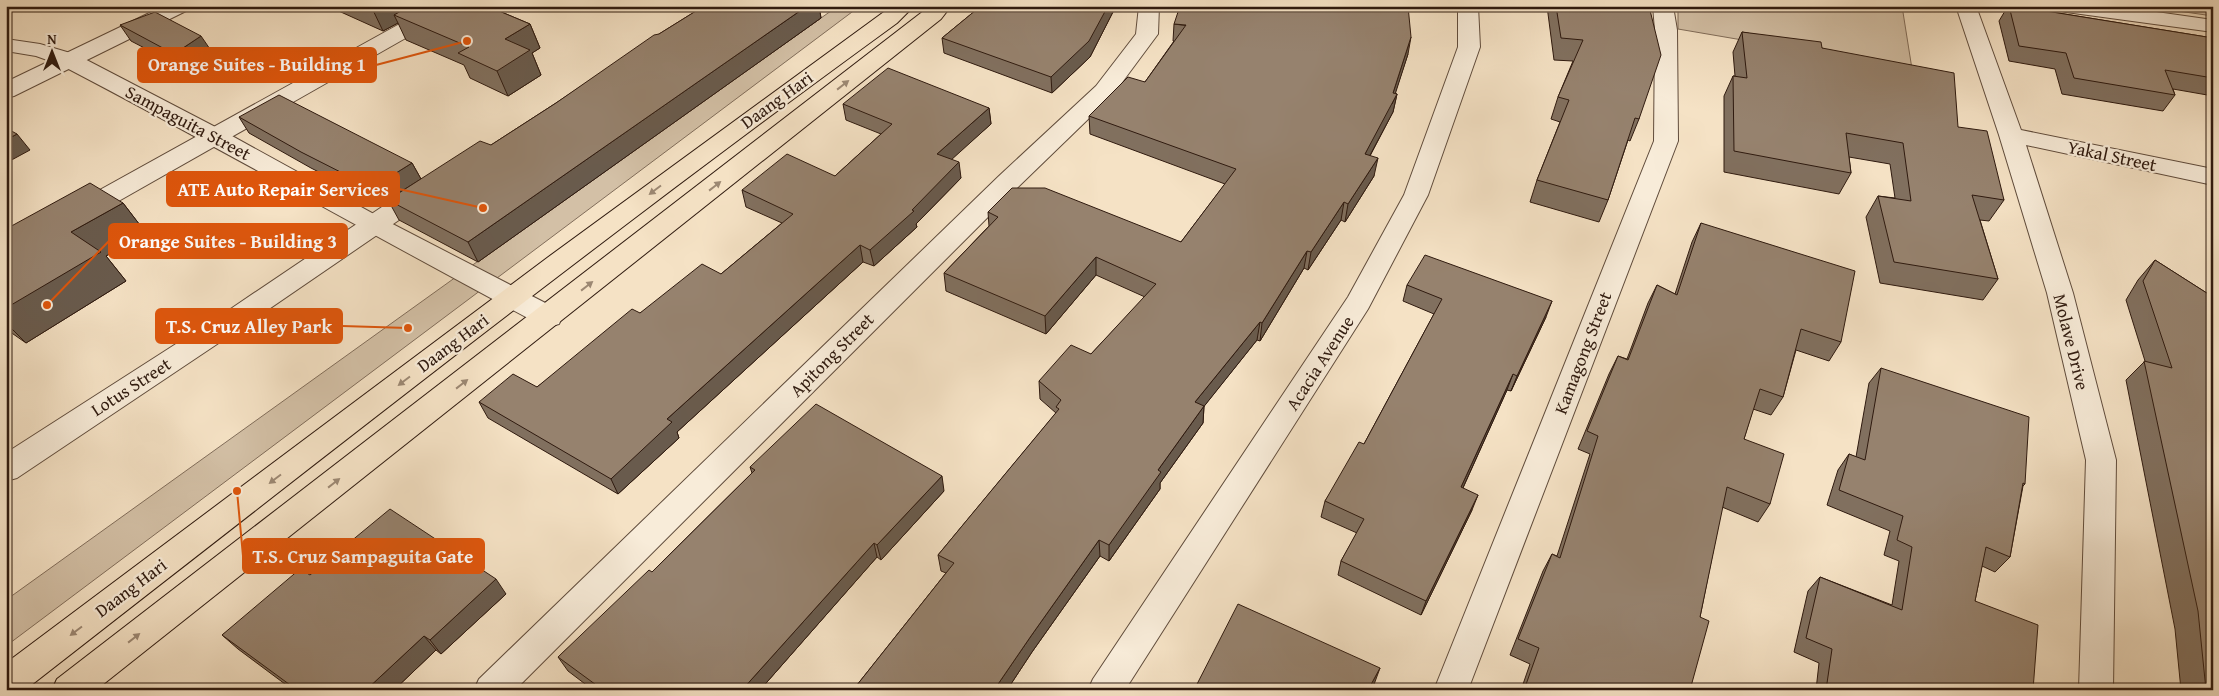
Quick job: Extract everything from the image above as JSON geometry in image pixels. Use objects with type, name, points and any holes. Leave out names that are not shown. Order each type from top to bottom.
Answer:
[{"type":"main road","name":"Daang Hari","points":[[6,684],[512,298],[764,108],[890,19],[904,6]]},
{"type":"main road","name":"Daang Hari","points":[[68,690],[934,15],[941,6]]},
{"type":"street","points":[[6,91],[181,6]]},
{"type":"street","points":[[58,224],[448,6]]},
{"type":"street","name":"Apitong Street","points":[[492,690],[1001,188],[1104,91],[1147,34],[1149,6]]},
{"type":"street","name":"Acacia Avenue","points":[[1105,690],[1359,302],[1412,204],[1469,47],[1468,6]]},
{"type":"street","name":"Kamagong Street","points":[[1451,690],[1666,141],[1666,30],[1663,6]]},
{"type":"street","name":"Molave Drive","points":[[1966,6],[2012,135],[2060,293],[2100,460],[2096,690]]},
{"type":"street","points":[[2066,6],[2213,26]]},
{"type":"street","name":"Sampaguita Street","points":[[6,45],[40,50],[69,60],[216,136],[372,224],[549,316]]},
{"type":"street","name":"Yakal Street","points":[[2012,135],[2213,177]]},
{"type":"street","name":"Lotus Street","points":[[6,469],[241,315],[372,224],[447,176]]},
{"type":"shaded area","points":[[838,6],[860,6],[6,646],[6,600],[566,198]]},
{"type":"shaded area","points":[[1678,6],[1902,6],[1912,69],[1678,29]]},
{"type":"shaded area","points":[[2143,6],[2212,6],[2213,16]]},
{"type":"building","points":[[410,6],[487,6],[530,24],[505,39],[530,50],[497,71],[458,53],[469,47],[394,15]]},
{"type":"building","points":[[704,6],[807,6],[468,242],[388,200],[480,141],[491,145],[556,103],[654,35],[659,34]]},
{"type":"building","points":[[978,6],[1108,6],[1089,41],[1051,77],[942,38],[976,10]]},
{"type":"building","points":[[1180,6],[1408,6],[1411,37],[1393,93],[1397,94],[1365,154],[1378,158],[1348,204],[1344,202],[1311,252],[1307,251],[1262,323],[1260,322],[1195,402],[1204,406],[1158,470],[1161,472],[1109,545],[1099,540],[994,690],[853,690],[954,563],[938,555],[1059,409],[1056,407],[1061,400],[1039,381],[1071,345],[1091,354],[1156,284],[1096,257],[1045,316],[944,273],[998,217],[988,212],[1012,188],[1045,188],[1181,242],[1236,169],[1089,116],[1128,77],[1145,82],[1186,25],[1174,24]]},
{"type":"building","points":[[1556,6],[1649,6],[1661,55],[1639,119],[1635,118],[1608,200],[1537,180],[1569,100],[1558,97],[1583,40],[1561,38]]},
{"type":"building","points":[[2009,6],[2213,38],[2213,78],[2165,70],[2175,95],[2074,78],[2066,53],[2019,46]]},
{"type":"building","points":[[155,12],[201,36],[174,54],[120,25]]},
{"type":"building","points":[[1742,32],[1821,42],[1822,48],[1954,73],[1958,127],[1987,131],[2004,200],[1972,195],[1998,279],[1894,262],[1878,196],[1911,201],[1903,143],[1846,133],[1851,173],[1734,151],[1733,76],[1747,78]]},
{"type":"building","points":[[888,68],[989,108],[937,154],[959,162],[912,210],[914,211],[870,250],[860,245],[667,419],[672,422],[611,479],[479,402],[513,374],[537,387],[632,309],[640,313],[702,264],[721,274],[793,214],[742,190],[787,154],[835,176],[892,124],[843,104]]},
{"type":"building","points":[[279,95],[412,163],[372,188],[301,152],[239,117]]},
{"type":"building","points":[[6,128],[17,134],[6,140]]},
{"type":"building","points":[[90,183],[123,203],[71,232],[101,252],[6,308],[6,229]]},
{"type":"building","points":[[1701,223],[1855,271],[1841,342],[1801,329],[1783,397],[1760,389],[1744,439],[1784,454],[1770,504],[1727,487],[1700,617],[1709,621],[1690,690],[1524,690],[1539,648],[1518,639],[1552,554],[1560,558],[1598,436],[1587,431],[1618,356],[1628,360],[1657,285],[1677,295]]},
{"type":"building","points":[[1425,255],[1552,301],[1517,376],[1513,374],[1461,487],[1478,495],[1426,601],[1341,561],[1364,519],[1325,501],[1359,442],[1364,444],[1442,299],[1407,285]]},
{"type":"building","points":[[2155,260],[2213,297],[2213,690],[2206,690],[2198,611],[2144,361],[2172,368],[2143,281]]},
{"type":"building","points":[[1881,368],[2029,417],[2025,484],[2023,483],[2010,557],[1986,547],[1975,601],[2038,625],[2033,690],[1826,690],[1832,649],[1806,638],[1820,577],[1902,610],[1912,547],[1897,540],[1903,516],[1839,490],[1849,454],[1865,460]]},
{"type":"building","points":[[816,404],[942,476],[877,545],[874,543],[742,690],[603,690],[558,657],[649,570],[652,572],[755,470],[750,467]]},
{"type":"building","points":[[390,509],[496,579],[430,640],[424,636],[366,690],[297,690],[222,635],[300,569],[310,575]]},
{"type":"building","points":[[1238,604],[1380,668],[1368,690],[1194,690]]},
{"type":"place","name":"Orange Suites - Building 1","points":[[467,41]]},
{"type":"place","name":"ATE Auto Repair Services","points":[[483,208]]},
{"type":"place","name":"Orange Suites - Building 3","points":[[47,305]]},
{"type":"place","name":"T.S. Cruz Alley Park","points":[[408,328]]},
{"type":"place","name":"T.S. Cruz Sampaguita Gate","points":[[237,491]]}]
